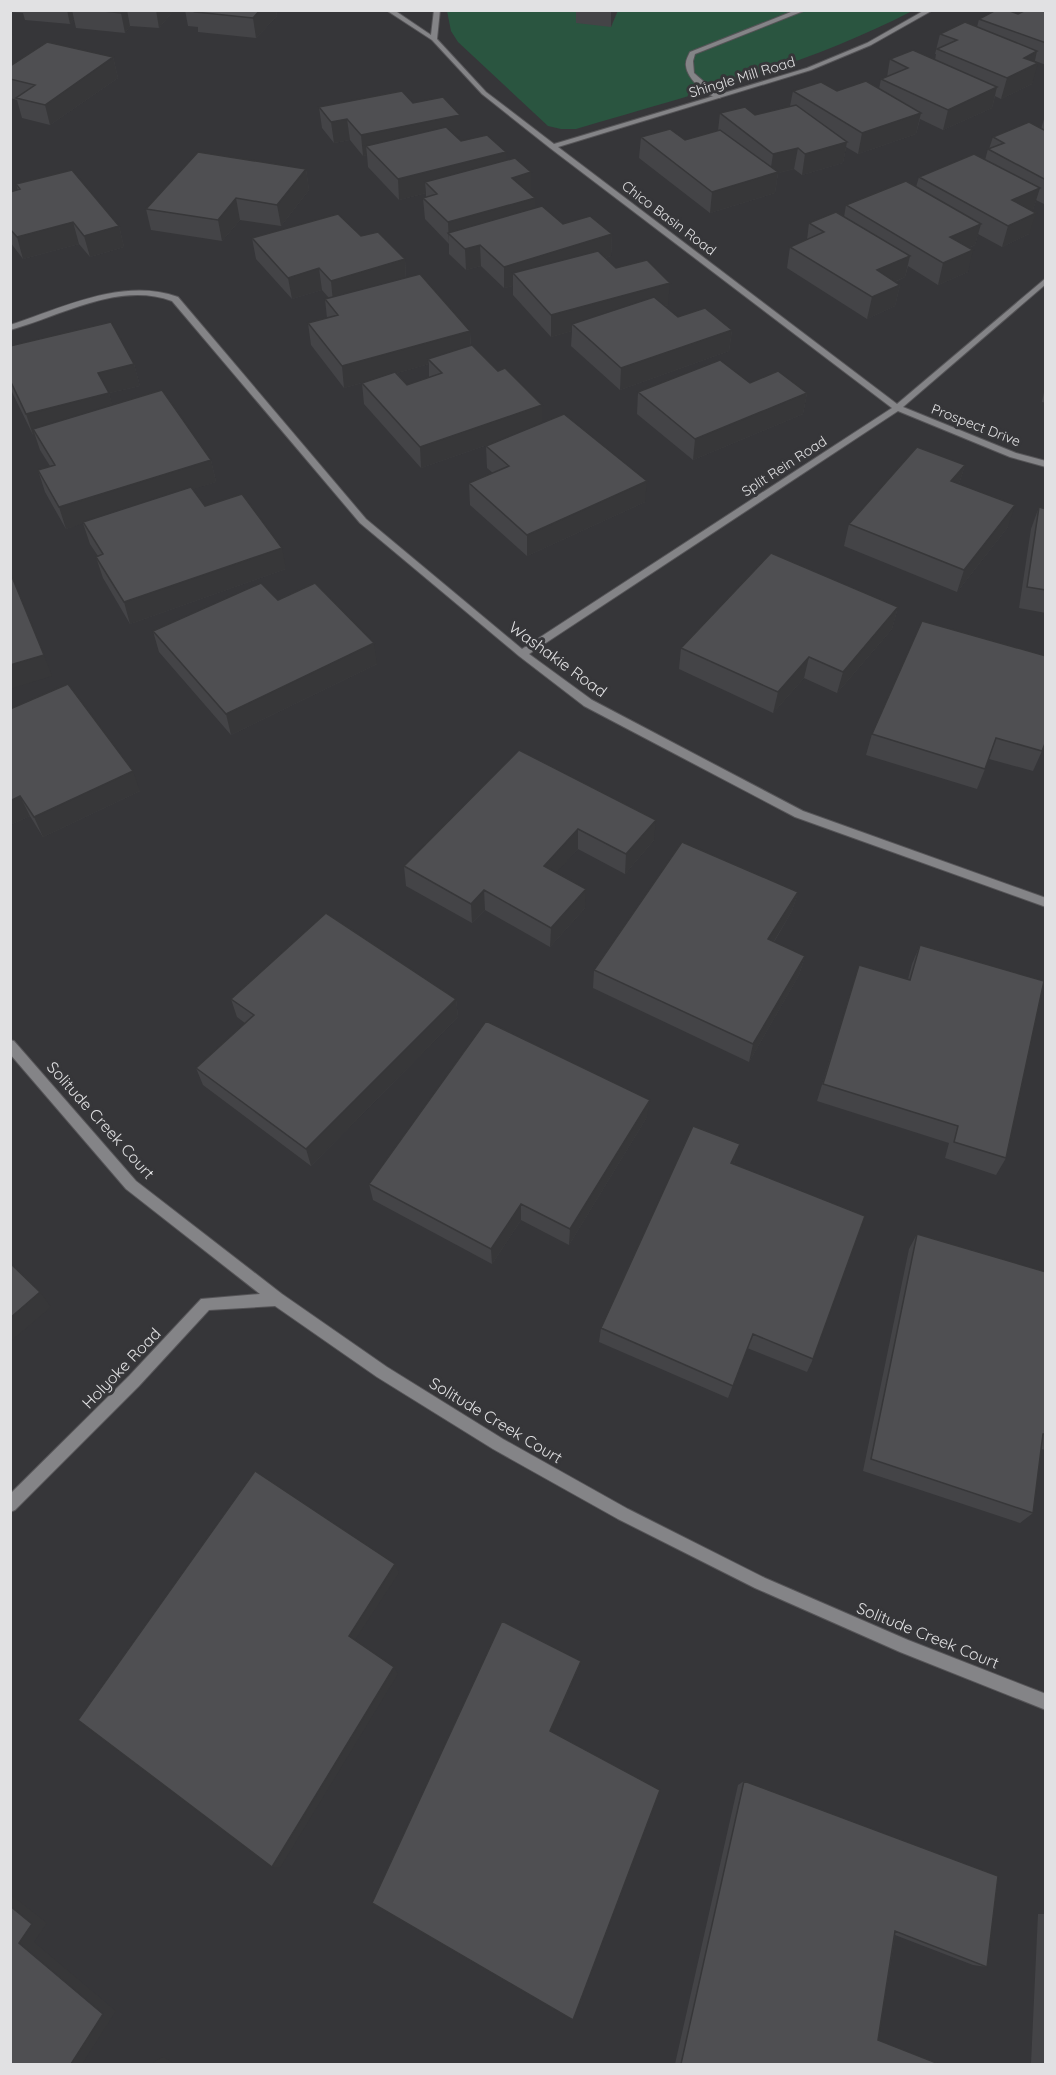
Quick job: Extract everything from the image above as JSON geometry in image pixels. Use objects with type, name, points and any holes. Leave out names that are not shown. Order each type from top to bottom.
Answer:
[{"type":"street","name":"Chico Basin Road","points":[[389,10],[434,39],[484,93],[552,147],[897,408]]},
{"type":"street","points":[[434,39],[437,10]]},
{"type":"street","points":[[718,98],[690,73],[687,63],[692,53],[803,10]]},
{"type":"street","name":"Shingle Mill Road","points":[[552,147],[809,69],[870,44],[930,10]]},
{"type":"street","name":"Split Rein Road","points":[[522,654],[897,408],[1046,280]]},
{"type":"street","name":"Washakie Road","points":[[10,327],[110,297],[133,293],[156,292],[175,299],[363,521],[522,654],[588,703],[799,814],[1046,903]]},
{"type":"street","name":"Prospect Drive","points":[[897,408],[1013,455],[1046,464]]},
{"type":"street","name":"Solitude Creek Court","points":[[10,1045],[131,1185],[277,1299],[382,1372],[498,1444],[624,1514],[770,1588],[905,1647],[1046,1702]]},
{"type":"street","name":"Holyoke Road","points":[[10,1505],[134,1381],[206,1304],[277,1299]]},
{"type":"green space","points":[[447,11],[912,11],[831,48],[789,64],[576,129],[561,129],[548,126],[458,42],[451,31]]},
{"type":"building","points":[[95,10],[123,10],[121,13]]},
{"type":"building","points":[[197,10],[260,10],[253,18],[195,12]]},
{"type":"building","points":[[996,10],[1007,10],[1018,14],[1026,10],[1046,10],[1046,43],[979,19]]},
{"type":"building","points":[[965,22],[1037,51],[1024,58],[1038,63],[1007,78],[937,49],[957,40],[940,34]]},
{"type":"building","points":[[47,42],[113,57],[45,105],[16,98],[35,85],[10,79],[10,66]]},
{"type":"building","points":[[913,50],[997,87],[948,110],[881,79],[908,68],[890,59]]},
{"type":"building","points":[[866,81],[921,113],[862,133],[793,91],[821,82],[837,91]]},
{"type":"building","points":[[402,91],[413,103],[443,97],[460,115],[361,135],[347,119],[331,122],[319,107]]},
{"type":"building","points":[[796,105],[847,142],[805,154],[798,148],[773,154],[720,113],[745,107],[755,115]]},
{"type":"building","points":[[1029,122],[1046,131],[1046,180],[988,149],[1004,143],[993,137]]},
{"type":"building","points":[[446,127],[461,141],[487,135],[506,152],[398,179],[366,146]]},
{"type":"building","points":[[670,129],[685,140],[720,130],[778,172],[712,192],[641,137]]},
{"type":"building","points":[[198,152],[306,169],[277,205],[236,198],[218,220],[146,209]]},
{"type":"building","points":[[974,154],[1040,188],[1012,200],[1036,213],[1008,226],[919,177]]},
{"type":"building","points":[[515,158],[531,172],[512,178],[535,198],[448,222],[423,198],[437,194],[425,182]]},
{"type":"building","points":[[72,170],[119,226],[84,236],[73,222],[17,237],[10,229],[10,192],[20,189],[16,184]]},
{"type":"building","points":[[906,181],[981,224],[950,237],[973,250],[943,263],[846,205]]},
{"type":"building","points":[[542,206],[563,224],[590,216],[612,234],[504,267],[480,245],[465,249],[448,233]]},
{"type":"building","points":[[836,212],[910,256],[877,270],[900,285],[872,297],[790,247],[824,232],[809,223]]},
{"type":"building","points":[[338,214],[361,236],[378,232],[405,259],[331,281],[319,268],[288,278],[252,238]]},
{"type":"building","points":[[598,251],[616,268],[647,260],[670,283],[551,315],[513,273]]},
{"type":"building","points":[[420,274],[470,331],[342,366],[308,323],[338,315],[325,299]]},
{"type":"building","points":[[654,297],[678,317],[705,308],[732,330],[621,368],[572,324]]},
{"type":"building","points":[[111,322],[134,364],[98,373],[109,393],[26,414],[10,380],[10,346]]},
{"type":"building","points":[[472,345],[498,371],[505,368],[542,405],[420,447],[362,383],[395,372],[407,385],[442,373],[428,359]]},
{"type":"building","points":[[720,360],[750,383],[778,371],[807,393],[695,439],[638,392]]},
{"type":"building","points":[[162,390],[211,460],[59,507],[38,470],[55,465],[33,429]]},
{"type":"building","points":[[564,414],[647,481],[527,535],[469,483],[509,466],[486,446]]},
{"type":"building","points":[[917,447],[965,465],[951,481],[1015,505],[964,570],[849,524]]},
{"type":"building","points":[[191,487],[205,506],[242,494],[282,548],[124,602],[96,557],[103,554],[83,522]]},
{"type":"building","points":[[1039,507],[1046,509],[1046,590],[1027,587]]},
{"type":"building","points":[[771,553],[898,607],[843,672],[809,657],[778,692],[681,648]]},
{"type":"building","points":[[10,572],[44,655],[10,665]]},
{"type":"building","points":[[261,583],[278,600],[315,583],[374,643],[226,714],[153,631]]},
{"type":"building","points":[[922,621],[1046,656],[1046,741],[1042,751],[996,738],[985,769],[872,734]]},
{"type":"building","points":[[68,684],[133,771],[34,817],[20,796],[10,801],[10,709]]},
{"type":"building","points":[[519,750],[656,820],[626,854],[578,829],[544,866],[586,889],[551,928],[484,890],[471,904],[404,866]]},
{"type":"building","points":[[682,842],[798,892],[768,939],[805,956],[753,1044],[594,970]]},
{"type":"building","points":[[326,913],[456,999],[306,1149],[196,1068],[254,1015],[231,999]]},
{"type":"building","points":[[920,945],[1044,981],[1006,1158],[954,1142],[958,1126],[823,1084],[859,965],[910,980]]},
{"type":"building","points":[[486,1021],[650,1100],[570,1229],[521,1204],[491,1249],[369,1184]]},
{"type":"building","points":[[693,1126],[740,1144],[731,1163],[865,1216],[813,1359],[753,1334],[733,1386],[601,1328]]},
{"type":"building","points":[[917,1234],[1046,1272],[1046,1434],[1043,1434],[1033,1513],[871,1459]]},
{"type":"building","points":[[10,1263],[40,1292],[10,1318]]},
{"type":"building","points":[[255,1471],[395,1564],[349,1636],[394,1667],[272,1867],[78,1720]]},
{"type":"building","points":[[502,1621],[581,1661],[550,1731],[660,1790],[573,2020],[372,1903]]},
{"type":"building","points":[[744,1781],[998,1876],[987,1967],[895,1931],[878,2040],[939,2064],[681,2064]]},
{"type":"building","points":[[10,1906],[32,1924],[19,1943],[103,2014],[71,2064],[10,2064]]}]
